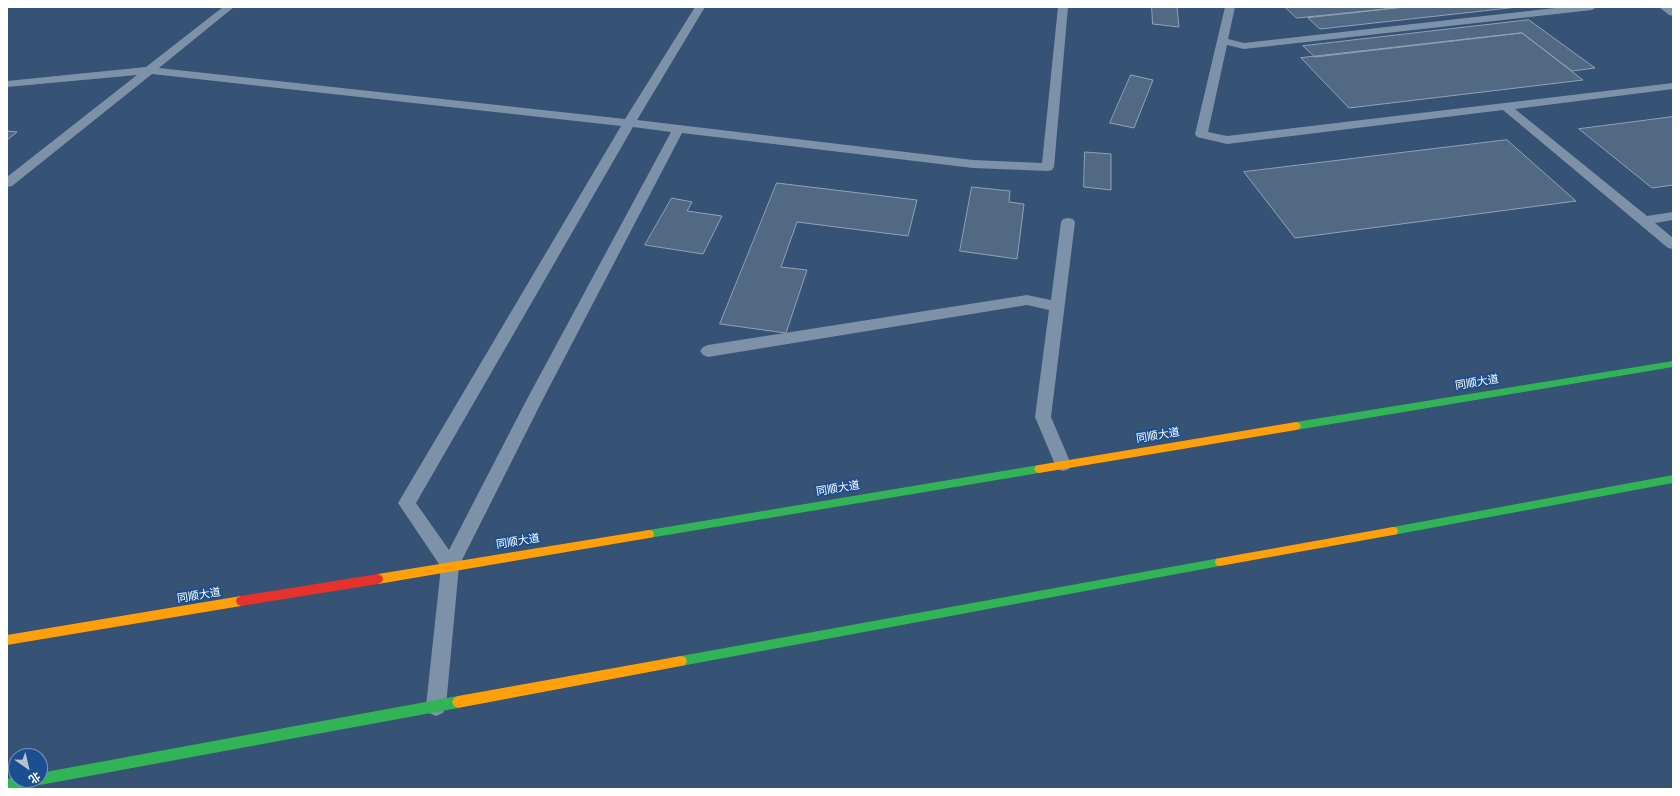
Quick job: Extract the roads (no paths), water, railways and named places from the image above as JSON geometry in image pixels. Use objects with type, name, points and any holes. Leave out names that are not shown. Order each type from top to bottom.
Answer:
[{"type":"main road","name":"同顺大道","points":[[7,640],[1673,364]]},
{"type":"main road","points":[[48,777],[1673,479]]},
{"type":"lane","points":[[7,183],[228,7]]},
{"type":"lane","points":[[450,566],[407,503],[629,123],[700,7]]},
{"type":"lane","points":[[7,84],[150,70],[629,123],[973,164],[1048,167],[1063,7]]},
{"type":"lane","points":[[1230,7],[1201,134],[1227,140],[1673,86]]},
{"type":"lane","points":[[1222,41],[1244,46],[1592,7]]},
{"type":"lane","points":[[1664,7],[1673,13]]},
{"type":"lane","points":[[1506,107],[1673,245]]},
{"type":"lane","points":[[436,706],[450,566],[534,402],[678,129]]},
{"type":"lane","points":[[1644,220],[1673,216]]},
{"type":"lane","points":[[1063,464],[1043,417],[1068,222]]},
{"type":"lane","points":[[708,351],[1027,300],[1057,306]]}]
